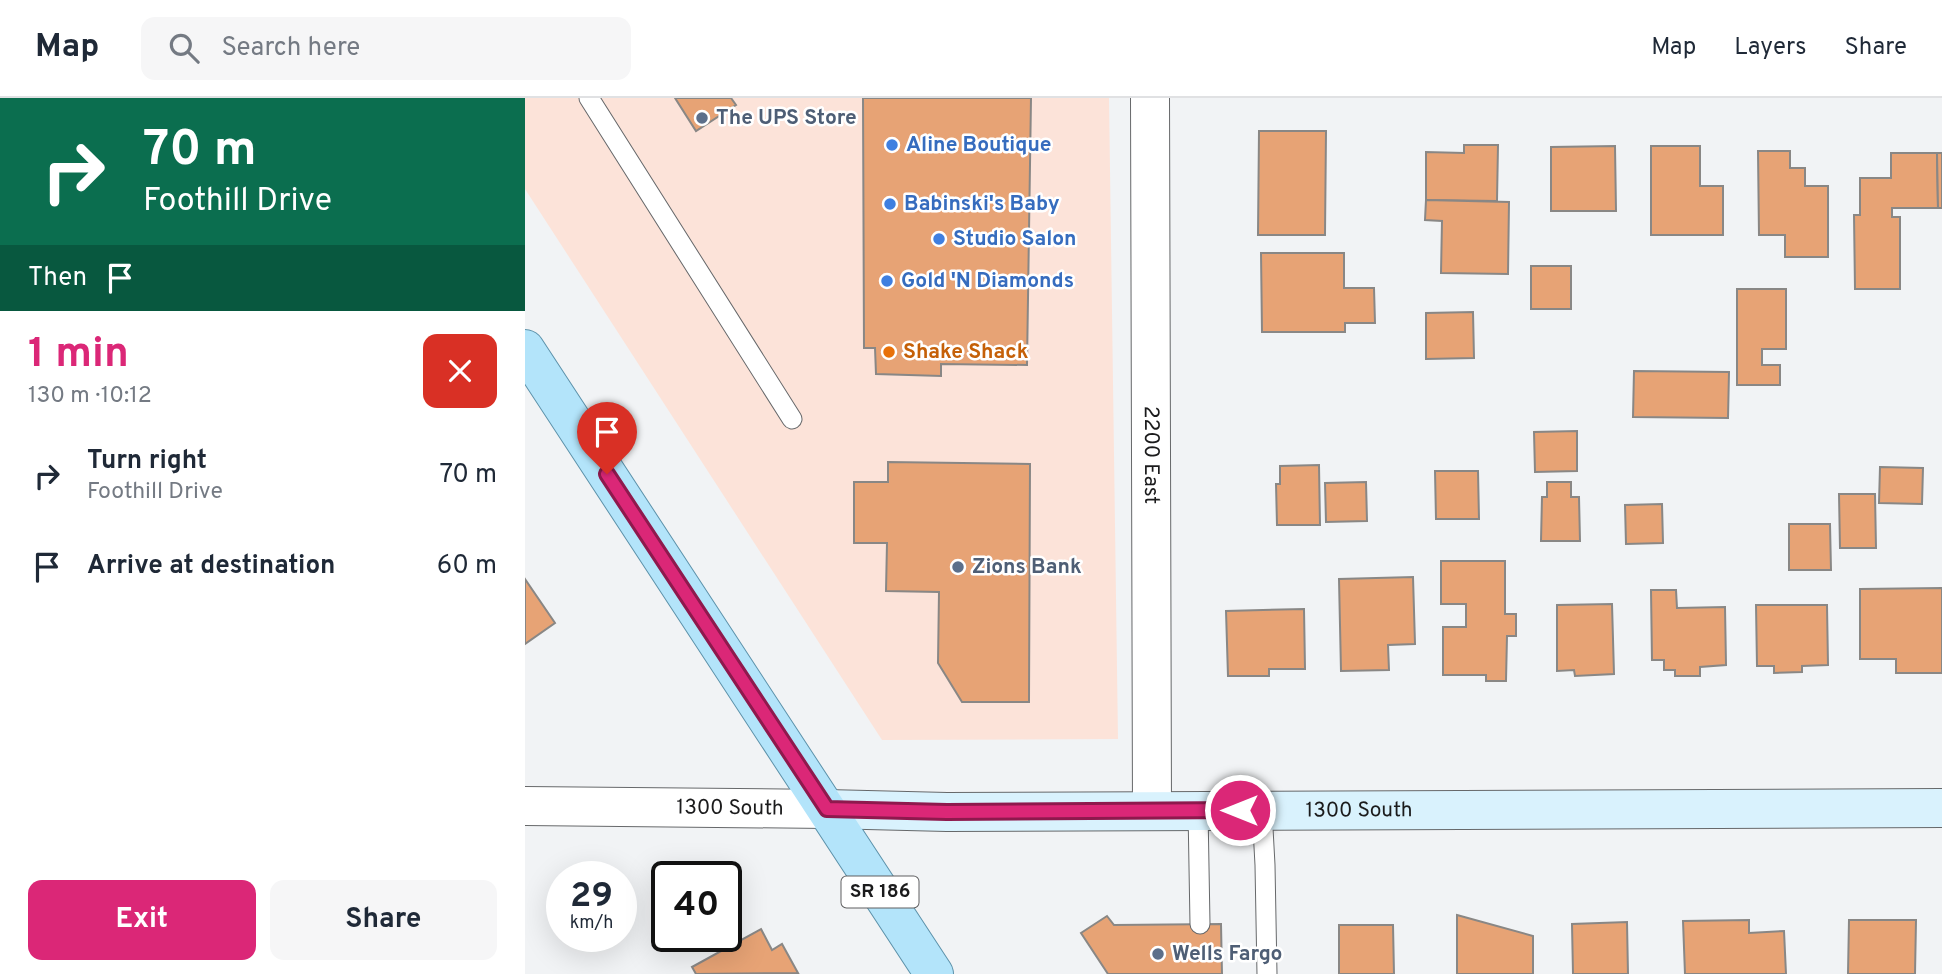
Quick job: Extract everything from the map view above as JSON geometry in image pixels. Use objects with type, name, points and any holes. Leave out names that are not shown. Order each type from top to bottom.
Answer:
[{"type":"main road","name":"SR 186","points":[[525,349],[934,974]]},
{"type":"street","name":"2200 East","points":[[1150,98],[1152,810]]},
{"type":"street","name":"1300 South","points":[[525,806],[947,812],[1942,807]]},
{"type":"lane","points":[[589,98],[792,419]]},
{"type":"lane","points":[[1198,810],[1201,924]]},
{"type":"lane","points":[[1262,810],[1267,974]]},
{"type":"shaded area","points":[[525,98],[1109,98],[1118,739],[882,740],[525,189]]},
{"type":"building","name":"The UPS Store","points":[[675,98],[731,98],[736,105],[696,131]]},
{"type":"building","points":[[863,98],[1031,98],[1027,365],[941,364],[941,376],[876,374],[875,348],[864,348]]},
{"type":"building","points":[[1259,131],[1326,131],[1325,235],[1258,235]]},
{"type":"building","points":[[1464,145],[1498,145],[1497,201],[1426,200],[1426,152],[1464,153]]},
{"type":"building","points":[[1615,146],[1616,211],[1551,211],[1551,147]]},
{"type":"building","points":[[1651,146],[1700,146],[1700,186],[1723,186],[1723,235],[1651,235]]},
{"type":"building","points":[[1758,151],[1790,151],[1790,168],[1805,168],[1805,186],[1828,186],[1828,257],[1785,257],[1785,235],[1759,235]]},
{"type":"building","points":[[1891,153],[1937,153],[1938,208],[1892,208],[1892,217],[1900,217],[1900,289],[1855,289],[1854,215],[1860,215],[1860,178],[1891,178]]},
{"type":"building","points":[[1937,153],[1942,153],[1942,208],[1938,208]]},
{"type":"building","points":[[1426,200],[1509,202],[1508,274],[1441,273],[1442,221],[1425,220]]},
{"type":"building","points":[[1261,253],[1344,253],[1344,288],[1374,288],[1375,323],[1345,323],[1345,332],[1262,332]]},
{"type":"building","points":[[1531,266],[1571,266],[1571,309],[1531,309]]},
{"type":"building","points":[[1737,289],[1786,289],[1786,349],[1762,349],[1762,365],[1780,365],[1780,385],[1737,385]]},
{"type":"building","points":[[1473,312],[1474,358],[1426,359],[1426,313]]},
{"type":"building","points":[[1634,371],[1729,372],[1728,418],[1633,417]]},
{"type":"building","points":[[1577,431],[1577,471],[1535,472],[1534,432]]},
{"type":"building","name":"Zions Bank","points":[[888,462],[1030,464],[1029,702],[962,702],[938,663],[939,592],[886,591],[887,543],[854,543],[854,482],[888,482]]},
{"type":"building","points":[[1319,465],[1320,525],[1277,525],[1276,484],[1280,484],[1280,466]]},
{"type":"building","points":[[1880,467],[1923,468],[1922,504],[1879,503]]},
{"type":"building","points":[[1435,471],[1478,471],[1479,519],[1436,519]]},
{"type":"building","points":[[1366,482],[1367,521],[1326,522],[1325,483]]},
{"type":"building","points":[[1547,482],[1571,482],[1571,497],[1579,497],[1580,541],[1541,541],[1542,497],[1547,497]]},
{"type":"building","points":[[1839,494],[1875,494],[1876,548],[1840,548]]},
{"type":"building","points":[[1662,504],[1663,543],[1626,544],[1625,505]]},
{"type":"building","points":[[1789,524],[1830,524],[1831,570],[1789,570]]},
{"type":"building","points":[[1441,561],[1505,561],[1505,614],[1516,614],[1516,636],[1507,636],[1506,681],[1486,681],[1486,675],[1443,675],[1443,627],[1466,627],[1466,604],[1441,604]]},
{"type":"building","points":[[1413,577],[1415,644],[1388,645],[1389,670],[1341,671],[1339,579]]},
{"type":"building","points":[[525,579],[555,623],[525,644]]},
{"type":"building","points":[[1942,588],[1942,673],[1896,673],[1896,659],[1860,659],[1860,589]]},
{"type":"building","points":[[1651,590],[1676,590],[1677,608],[1725,607],[1726,665],[1700,667],[1700,676],[1675,676],[1675,670],[1664,670],[1664,660],[1652,660]]},
{"type":"building","points":[[1612,604],[1614,674],[1575,676],[1574,670],[1557,671],[1557,605]]},
{"type":"building","points":[[1756,605],[1827,605],[1828,665],[1802,666],[1802,672],[1774,673],[1774,666],[1757,666]]},
{"type":"building","points":[[1304,609],[1305,669],[1269,669],[1269,676],[1228,676],[1226,611]]},
{"type":"building","points":[[1457,915],[1533,936],[1533,974],[1457,974]]},
{"type":"building","name":"Wells Fargo","points":[[1107,916],[1114,925],[1221,924],[1222,974],[1108,974],[1081,933]]},
{"type":"building","points":[[1749,920],[1749,933],[1784,931],[1786,974],[1685,974],[1683,921]]},
{"type":"building","points":[[1849,920],[1916,920],[1915,974],[1848,974]]},
{"type":"building","points":[[1627,922],[1628,974],[1573,974],[1572,924]]},
{"type":"building","points":[[1339,925],[1393,925],[1394,974],[1339,974]]},
{"type":"building","points":[[761,929],[772,950],[782,944],[798,973],[696,974],[692,967],[719,952],[742,952],[742,939]]},
{"type":"place","name":"The UPS Store","points":[[702,118]]},
{"type":"place","name":"Aline Boutique","points":[[892,145]]},
{"type":"place","name":"Babinski's Baby","points":[[890,204]]},
{"type":"place","name":"Studio Salon","points":[[939,239]]},
{"type":"place","name":"Gold 'N Diamonds","points":[[887,281]]},
{"type":"place","name":"Shake Shack","points":[[889,352]]},
{"type":"place","name":"Zions Bank","points":[[958,567]]},
{"type":"place","name":"Wells Fargo","points":[[1158,954]]},
{"type":"route","points":[[607,474],[827,809],[947,812],[1240,810]]}]
